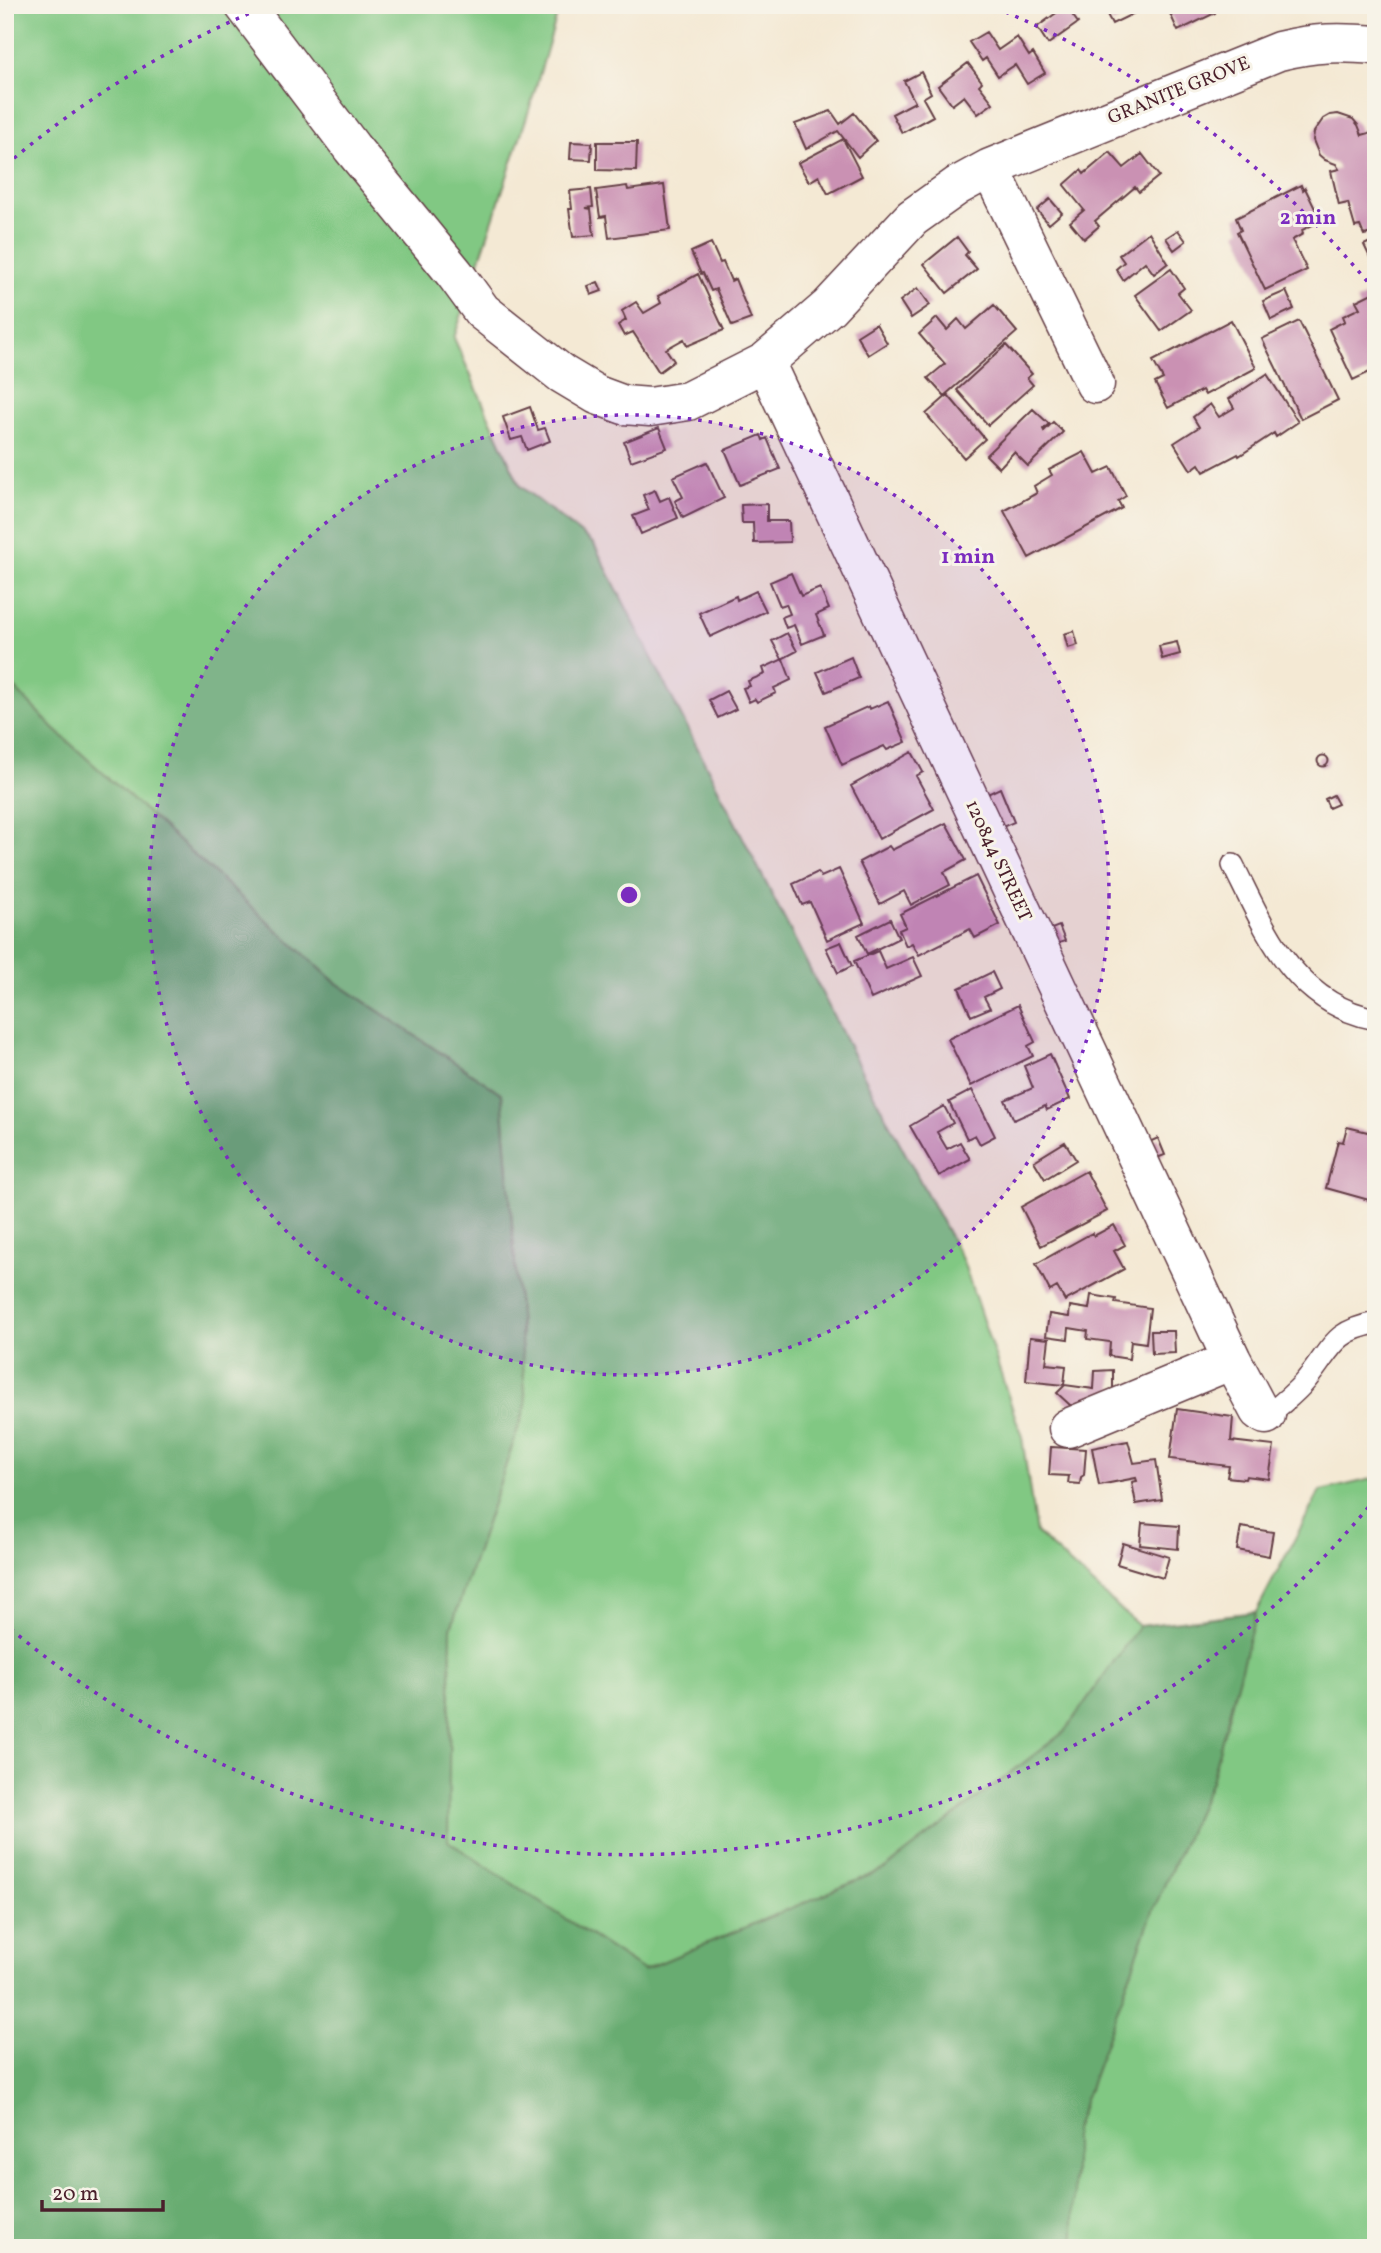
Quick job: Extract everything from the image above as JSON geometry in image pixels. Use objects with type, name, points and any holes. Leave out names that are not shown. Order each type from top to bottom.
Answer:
[{"type":"street","name":"GRANITE GROVE","points":[[244,5],[352,148],[455,274],[482,312],[562,374],[597,395],[624,405],[650,407],[688,401],[765,362],[829,307],[912,218],[957,186],[989,168],[1279,51],[1308,44],[1336,42],[1376,46]]},
{"type":"street","points":[[989,168],[1095,384]]},
{"type":"street","name":"120844 STREET","points":[[765,362],[1232,1360],[1259,1411],[1266,1415]]},
{"type":"street","points":[[1068,1428],[1232,1360]]},
{"type":"lane","points":[[1233,865],[1266,932],[1291,970],[1326,1002],[1376,1019]]},
{"type":"lane","points":[[1266,1415],[1306,1381],[1340,1336],[1353,1329],[1376,1323]]},
{"type":"green space","points":[[5,5],[560,5],[530,107],[454,338],[520,486],[594,544],[865,1078],[963,1261],[1022,1437],[1036,1533],[1139,1626],[1064,1732],[885,1869],[643,1970],[447,1841],[451,1628],[526,1405],[502,1094],[335,982],[54,729],[5,678]]},
{"type":"green space","points":[[5,678],[54,729],[335,982],[502,1094],[526,1405],[451,1628],[448,1841],[643,1970],[885,1869],[1064,1732],[1139,1626],[1256,1612],[1211,1781],[1154,1908],[1074,2130],[1074,2248],[5,2248]]},
{"type":"green space","points":[[1376,1478],[1376,2248],[1074,2248],[1074,2130],[1154,1908],[1211,1781],[1256,1612],[1320,1491]]},
{"type":"building","points":[[1102,5],[1151,5],[1112,24]]},
{"type":"building","points":[[1166,5],[1212,5],[1215,13],[1178,31]]},
{"type":"building","points":[[1066,6],[1078,23],[1048,44],[1037,27]]},
{"type":"building","points":[[986,32],[998,50],[1017,37],[1029,56],[1033,53],[1045,73],[1027,84],[1015,65],[998,76],[986,58],[982,61],[969,42]]},
{"type":"building","points":[[968,63],[982,82],[979,85],[993,103],[978,114],[964,96],[952,105],[938,86]]},
{"type":"building","points":[[921,72],[931,93],[923,98],[933,116],[902,133],[892,114],[915,102],[904,81]]},
{"type":"building","points":[[831,111],[840,124],[854,113],[876,141],[858,157],[838,131],[806,149],[795,124]]},
{"type":"building","points":[[1338,114],[1353,119],[1362,135],[1376,131],[1376,232],[1364,235],[1360,226],[1355,227],[1348,203],[1339,205],[1331,171],[1339,169],[1336,164],[1319,155],[1313,140],[1314,132],[1323,119]]},
{"type":"building","points":[[843,139],[862,176],[828,194],[819,176],[809,182],[798,163]]},
{"type":"building","points":[[571,142],[592,143],[591,160],[570,159]]},
{"type":"building","points":[[597,142],[637,142],[636,171],[597,170]]},
{"type":"building","points":[[1110,152],[1124,168],[1142,154],[1159,176],[1139,192],[1135,187],[1095,221],[1099,226],[1084,239],[1070,222],[1084,210],[1064,185],[1081,170],[1084,174]]},
{"type":"building","points":[[664,185],[670,230],[609,238],[606,216],[600,217],[596,190],[627,186],[628,190]]},
{"type":"building","points":[[1301,185],[1321,221],[1302,230],[1303,234],[1292,240],[1307,270],[1265,290],[1237,232],[1241,230],[1236,218]]},
{"type":"building","points":[[591,189],[593,207],[586,208],[591,209],[594,235],[573,237],[569,209],[572,209],[570,191]]},
{"type":"building","points":[[1050,199],[1062,213],[1049,224],[1037,210]]},
{"type":"building","points":[[1178,230],[1186,241],[1174,250],[1166,238]]},
{"type":"building","points":[[1149,232],[1168,263],[1154,274],[1145,262],[1123,280],[1116,269],[1124,262],[1119,255]]},
{"type":"building","points":[[957,237],[968,252],[965,255],[977,269],[947,293],[924,264]]},
{"type":"building","points":[[1376,239],[1376,270],[1364,245]]},
{"type":"building","points":[[711,243],[731,281],[735,279],[751,319],[732,326],[716,289],[711,291],[703,273],[701,274],[691,252]]},
{"type":"building","points":[[1171,269],[1184,288],[1178,293],[1191,310],[1161,331],[1135,295]]},
{"type":"building","points":[[698,274],[724,330],[687,346],[684,339],[666,349],[674,361],[659,372],[633,332],[624,336],[618,325],[626,320],[622,311],[636,302],[644,313],[661,303],[658,296]]},
{"type":"building","points":[[598,282],[602,291],[591,295],[588,286]]},
{"type":"building","points":[[918,288],[930,305],[911,318],[900,301]]},
{"type":"building","points":[[1286,291],[1294,309],[1271,320],[1263,301]]},
{"type":"building","points":[[1376,291],[1376,369],[1353,380],[1329,329],[1345,321],[1343,316],[1360,308],[1356,301]]},
{"type":"building","points":[[994,305],[1017,332],[944,396],[928,378],[945,364],[919,334],[937,318],[947,330],[958,319],[966,329]]},
{"type":"building","points":[[1231,320],[1256,368],[1205,395],[1202,390],[1168,408],[1155,383],[1163,379],[1153,361]]},
{"type":"building","points":[[1299,321],[1338,400],[1301,419],[1262,339]]},
{"type":"building","points":[[876,324],[887,343],[868,355],[857,336]]},
{"type":"building","points":[[1006,345],[1032,374],[1027,378],[1033,385],[988,425],[957,390]]},
{"type":"building","points":[[1267,374],[1298,422],[1276,437],[1274,433],[1239,456],[1238,454],[1204,472],[1199,464],[1191,470],[1174,443],[1199,427],[1193,417],[1210,404],[1219,417],[1234,408],[1229,399]]},
{"type":"building","points":[[948,395],[985,439],[964,458],[926,414]]},
{"type":"building","points":[[530,407],[538,430],[545,428],[550,441],[527,450],[522,437],[511,440],[503,417]]},
{"type":"building","points":[[1033,409],[1049,424],[1044,431],[1053,422],[1063,432],[1028,466],[1014,452],[999,468],[986,455]]},
{"type":"building","points":[[659,428],[667,448],[631,461],[624,442]]},
{"type":"building","points":[[761,435],[763,440],[767,438],[780,469],[740,485],[725,450]]},
{"type":"building","points":[[1084,452],[1096,474],[1111,467],[1126,496],[1118,501],[1122,508],[1029,558],[1004,511],[1037,493],[1034,486],[1052,475],[1049,470]]},
{"type":"building","points":[[707,462],[724,498],[683,518],[675,501],[683,497],[673,477]]},
{"type":"building","points":[[655,490],[660,501],[669,497],[678,518],[641,534],[633,516],[649,510],[643,495]]},
{"type":"building","points":[[767,504],[767,521],[789,521],[790,542],[754,543],[753,523],[742,523],[741,505]]},
{"type":"building","points":[[791,573],[801,596],[820,588],[829,609],[816,615],[824,635],[802,644],[794,625],[786,628],[782,617],[790,614],[786,604],[780,606],[770,582]]},
{"type":"building","points":[[756,591],[766,611],[710,637],[699,613],[736,596],[737,600]]},
{"type":"building","points":[[1074,631],[1078,645],[1068,648],[1064,634]]},
{"type":"building","points":[[787,633],[797,651],[782,659],[772,641]]},
{"type":"building","points":[[1177,642],[1180,654],[1162,659],[1159,646]]},
{"type":"building","points":[[851,657],[859,678],[826,692],[817,672]]},
{"type":"building","points":[[783,659],[791,680],[774,688],[776,693],[757,702],[755,699],[749,702],[743,688],[750,686],[748,681],[765,674],[763,668]]},
{"type":"building","points":[[726,691],[736,709],[718,718],[709,700]]},
{"type":"building","points":[[888,701],[906,742],[887,750],[884,746],[842,765],[825,726],[869,706],[870,709]]},
{"type":"building","points":[[912,752],[923,772],[916,776],[934,809],[879,839],[851,786]]},
{"type":"building","points":[[1323,755],[1329,761],[1323,767],[1317,761]]},
{"type":"building","points":[[1000,788],[1014,822],[998,829],[983,796]]},
{"type":"building","points":[[1333,795],[1338,804],[1329,808],[1325,799]]},
{"type":"building","points":[[946,823],[966,860],[944,872],[950,885],[911,905],[904,891],[880,904],[859,862],[889,846],[892,850]]},
{"type":"building","points":[[839,869],[864,923],[827,940],[810,902],[802,905],[793,884],[818,872],[821,877]]},
{"type":"building","points":[[976,876],[1000,925],[975,938],[970,929],[919,955],[912,943],[906,946],[899,930],[906,927],[900,914]]},
{"type":"building","points":[[890,919],[899,938],[867,954],[858,935]]},
{"type":"building","points":[[1059,926],[1065,941],[1050,946],[1044,932]]},
{"type":"building","points":[[841,942],[852,966],[838,973],[826,948]]},
{"type":"building","points":[[878,951],[886,969],[913,957],[922,976],[871,999],[854,961]]},
{"type":"building","points":[[992,972],[1000,989],[984,997],[990,1008],[971,1016],[959,988]]},
{"type":"building","points":[[1018,1005],[1035,1042],[1028,1046],[1033,1056],[971,1086],[948,1039]]},
{"type":"building","points":[[1050,1054],[1070,1099],[1047,1110],[1045,1106],[1014,1120],[1005,1100],[1033,1088],[1024,1066]]},
{"type":"building","points":[[972,1090],[995,1136],[980,1144],[975,1135],[967,1139],[949,1102]]},
{"type":"building","points":[[944,1106],[953,1123],[937,1132],[947,1149],[960,1142],[970,1159],[939,1176],[910,1126]]},
{"type":"building","points":[[1347,1127],[1376,1134],[1376,1202],[1326,1188],[1338,1141],[1343,1142]]},
{"type":"building","points":[[1158,1138],[1165,1155],[1154,1159],[1147,1143]]},
{"type":"building","points":[[1065,1142],[1076,1160],[1045,1179],[1034,1161]]},
{"type":"building","points":[[1086,1171],[1107,1211],[1041,1246],[1021,1207]]},
{"type":"building","points":[[1114,1225],[1125,1245],[1114,1251],[1124,1269],[1065,1301],[1057,1287],[1050,1291],[1036,1264],[1092,1233],[1094,1236]]},
{"type":"building","points":[[1091,1295],[1116,1299],[1115,1303],[1150,1308],[1146,1343],[1131,1341],[1129,1359],[1109,1356],[1110,1342],[1087,1339],[1088,1331],[1069,1328],[1068,1339],[1046,1336],[1049,1314],[1069,1317],[1070,1306],[1089,1309]]},
{"type":"building","points":[[1151,1331],[1174,1331],[1175,1353],[1152,1354]]},
{"type":"building","points":[[1030,1337],[1049,1339],[1046,1364],[1066,1366],[1064,1385],[1026,1381]]},
{"type":"building","points":[[1113,1370],[1113,1391],[1105,1410],[1070,1405],[1057,1393],[1065,1385],[1094,1389],[1095,1371]]},
{"type":"building","points":[[1177,1409],[1233,1417],[1231,1441],[1274,1446],[1269,1479],[1227,1477],[1229,1466],[1170,1459]]},
{"type":"building","points":[[1128,1441],[1134,1463],[1156,1460],[1162,1500],[1136,1504],[1132,1482],[1137,1481],[1136,1478],[1099,1485],[1092,1448]]},
{"type":"building","points":[[1051,1447],[1086,1449],[1084,1475],[1080,1484],[1068,1483],[1069,1476],[1049,1475]]},
{"type":"building","points":[[1142,1523],[1179,1526],[1178,1549],[1140,1545]]},
{"type":"building","points":[[1241,1527],[1273,1532],[1269,1556],[1237,1550]]},
{"type":"building","points":[[1123,1543],[1169,1557],[1163,1578],[1117,1564]]}]
